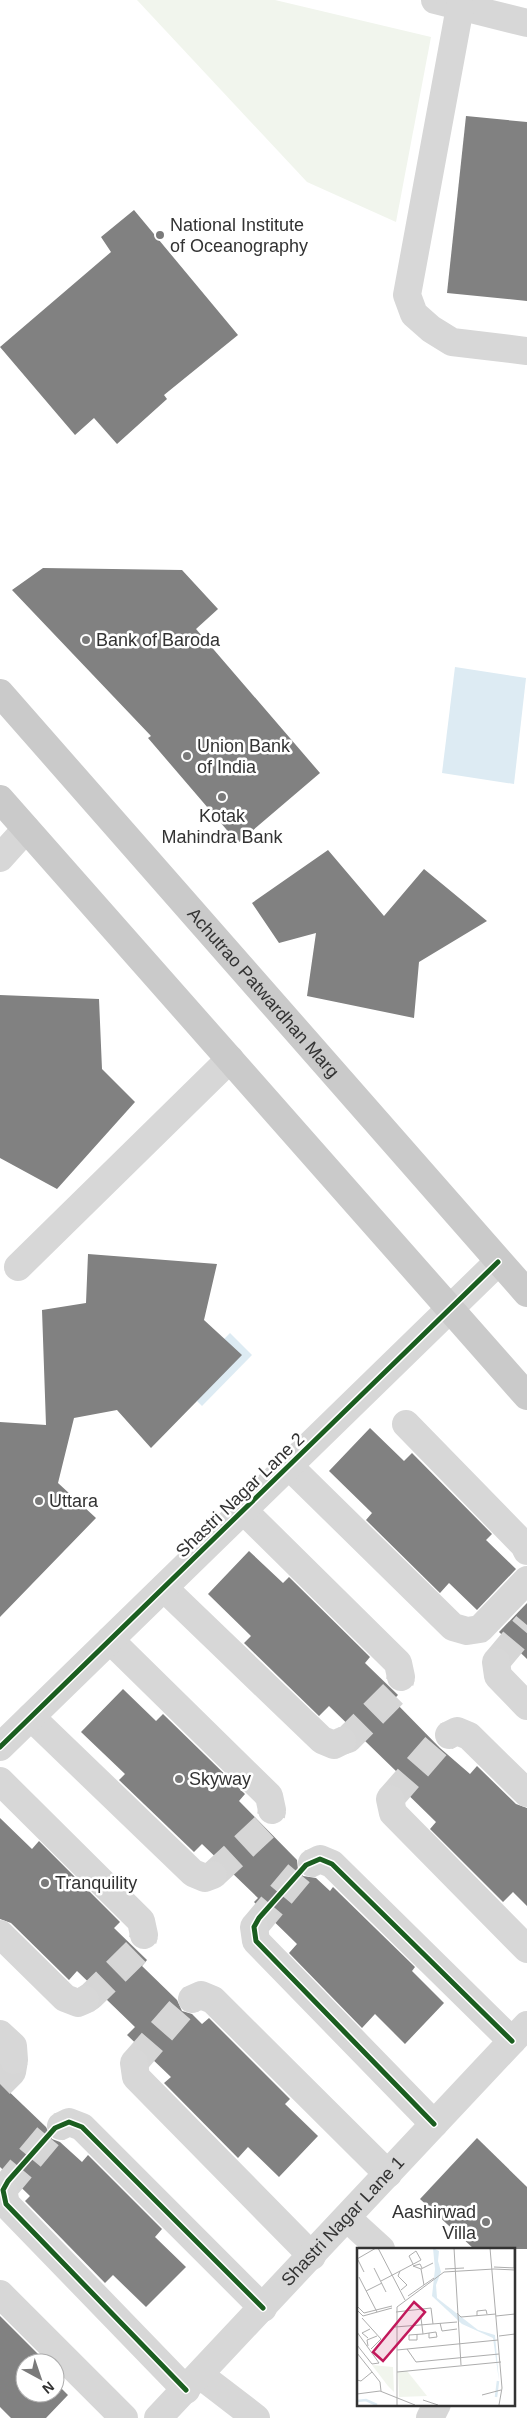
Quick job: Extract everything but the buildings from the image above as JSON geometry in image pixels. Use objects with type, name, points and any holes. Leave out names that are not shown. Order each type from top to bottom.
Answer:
[{"type":"main road","name":"Achutrao Patwardhan Marg","points":[[0,693],[527,1294]]},
{"type":"main road","points":[[0,799],[527,1396]]},
{"type":"street","points":[[527,23],[447,4],[407,295],[414,314],[452,342],[527,351]]},
{"type":"street","points":[[0,858],[26,829]]},
{"type":"street","points":[[18,1267],[230,1059]]},
{"type":"street","name":"Shastri Nagar Lane 2","points":[[0,1747],[498,1262]]},
{"type":"street","points":[[406,1424],[524,1545],[527,1551]]},
{"type":"street","points":[[289,1466],[453,1627],[467,1631],[480,1629],[527,1580]]},
{"type":"street","points":[[243,1510],[398,1663],[401,1677]]},
{"type":"street","points":[[164,1588],[322,1740],[334,1745],[342,1741]]},
{"type":"street","points":[[110,1640],[269,1796],[272,1810]]},
{"type":"street","points":[[496,1662],[498,1676],[527,1706]]},
{"type":"street","points":[[31,1717],[193,1873],[205,1878],[214,1874]]},
{"type":"street","points":[[448,1735],[457,1731],[469,1736],[527,1793]]},
{"type":"street","points":[[0,1781],[141,1921],[144,1934]]},
{"type":"street","points":[[390,1799],[393,1813],[527,1949]]},
{"type":"street","points":[[312,1863],[320,1859],[332,1864],[519,2033]]},
{"type":"street","points":[[254,1927],[256,1941],[434,2124]]},
{"type":"street","points":[[0,1934],[65,1998],[78,2003],[85,2000]]},
{"type":"street","points":[[192,1999],[201,1995],[213,2000],[388,2174]]},
{"type":"street","name":"Shastri Nagar Lane 1","points":[[158,2418],[312,2256],[519,2033]]},
{"type":"street","points":[[0,2034],[13,2046],[14,2060]]},
{"type":"street","points":[[134,2063],[136,2077],[312,2256]]},
{"type":"street","points":[[62,2126],[69,2122],[82,2127],[263,2308]]},
{"type":"street","points":[[3,2190],[6,2204],[193,2382],[256,2418]]},
{"type":"street","points":[[347,2218],[380,2248]]},
{"type":"street","points":[[0,2294],[124,2418]]},
{"type":"street","points":[[430,2418],[436,2406]]},
{"type":"shaded area","points":[[137,0],[275,0],[431,37],[396,222],[307,182]]},
{"type":"shaded area","points":[[455,667],[526,678],[514,784],[442,773]]},
{"type":"shaded area","points":[[230,1333],[252,1355],[202,1406],[180,1384]]},
{"type":"tunnel","points":[[496,1662],[527,1625]]},
{"type":"tunnel","points":[[342,1741],[348,1739],[398,1689],[401,1677]]},
{"type":"tunnel","points":[[390,1799],[443,1738],[449,1735]]},
{"type":"tunnel","points":[[213,1875],[270,1822],[272,1810]]},
{"type":"tunnel","points":[[254,1927],[306,1865],[312,1863]]},
{"type":"tunnel","points":[[85,2000],[141,1947],[144,1935]]},
{"type":"tunnel","points":[[134,2063],[187,2002],[192,1999]]},
{"type":"tunnel","points":[[0,2084],[12,2072],[14,2060]]},
{"type":"tunnel","points":[[3,2190],[55,2128],[61,2126]]},
{"type":"cycle path","points":[[0,1747],[498,1262]]},
{"type":"cycle path","points":[[434,2124],[256,1941],[254,1927],[259,1918],[306,1865],[320,1859],[332,1864],[512,2041]]},
{"type":"cycle path","points":[[186,2390],[6,2204],[3,2190],[8,2181],[55,2128],[69,2122],[82,2127],[263,2308]]},
{"type":"place","name":"National Institute of Oceanography","points":[[160,235]]},
{"type":"place","name":"Bank of Baroda","points":[[86,640]]},
{"type":"place","name":"Union Bank of India","points":[[187,756]]},
{"type":"place","name":"Kotak Mahindra Bank","points":[[222,797]]},
{"type":"place","name":"Uttara","points":[[39,1501]]},
{"type":"place","name":"Skyway","points":[[179,1779]]},
{"type":"place","name":"Tranquility","points":[[45,1883]]},
{"type":"place","name":"Aashirwad Villa","points":[[486,2222]]}]
